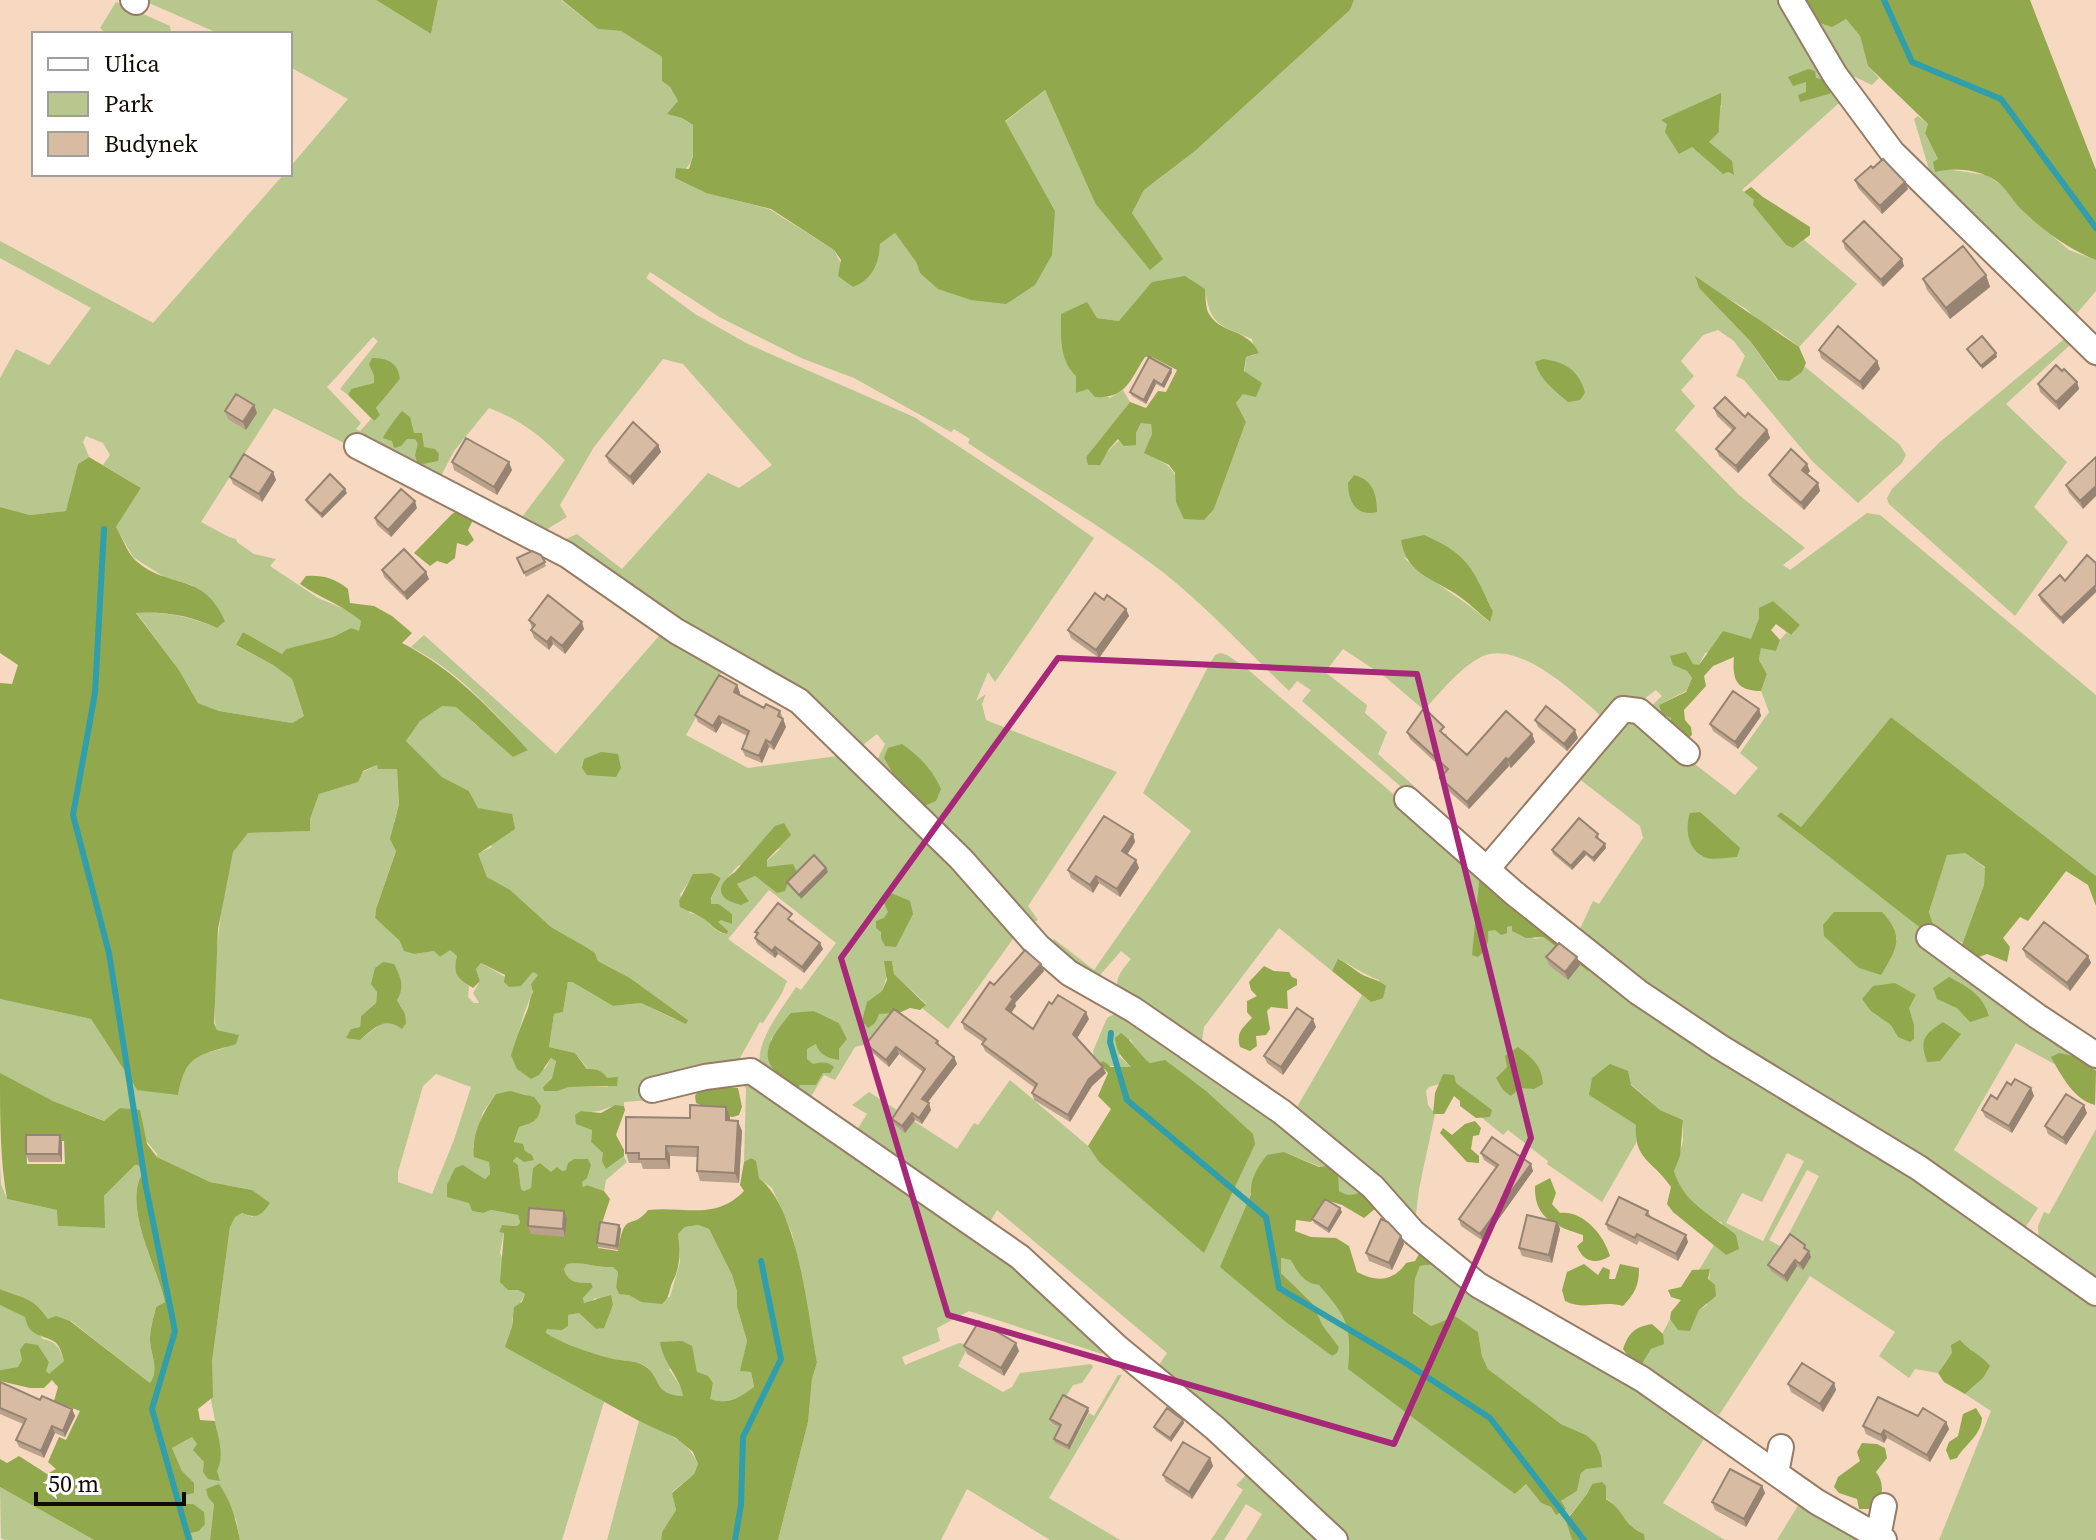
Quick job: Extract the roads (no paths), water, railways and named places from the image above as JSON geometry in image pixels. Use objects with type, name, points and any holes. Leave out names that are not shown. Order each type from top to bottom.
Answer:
[{"type":"street","points":[[1791,0],[1835,75],[1892,152],[2096,352]]},
{"type":"street","points":[[357,446],[567,555],[676,631],[799,701],[961,859],[1038,946],[1069,973],[1216,1062],[1278,1107],[1373,1187],[1398,1219],[1447,1261],[1482,1278],[1617,1360],[1740,1457],[1776,1473],[1817,1502],[1881,1538],[1884,1506]]},
{"type":"street","points":[[1487,869],[1623,709],[1639,711],[1687,753]]},
{"type":"street","points":[[1407,799],[1487,869],[1638,992],[1720,1047],[1919,1168],[2096,1293]]},
{"type":"street","points":[[1929,937],[2096,1055]]},
{"type":"street","points":[[652,1090],[705,1077],[751,1071],[1020,1257],[1117,1347],[1216,1429],[1335,1540]]},
{"type":"street","points":[[1776,1473],[1781,1447]]},
{"type":"waterway","points":[[1884,0],[1912,62],[2001,99],[2096,228]]},
{"type":"waterway","points":[[104,529],[95,693],[73,815],[109,953],[146,1187],[175,1331],[152,1409],[189,1540]]},
{"type":"waterway","points":[[1111,1033],[1110,1042],[1127,1100],[1266,1217],[1279,1288],[1404,1362],[1490,1418],[1584,1540]]},
{"type":"waterway","points":[[735,1540],[741,1505],[743,1437],[781,1359],[761,1261]]}]
